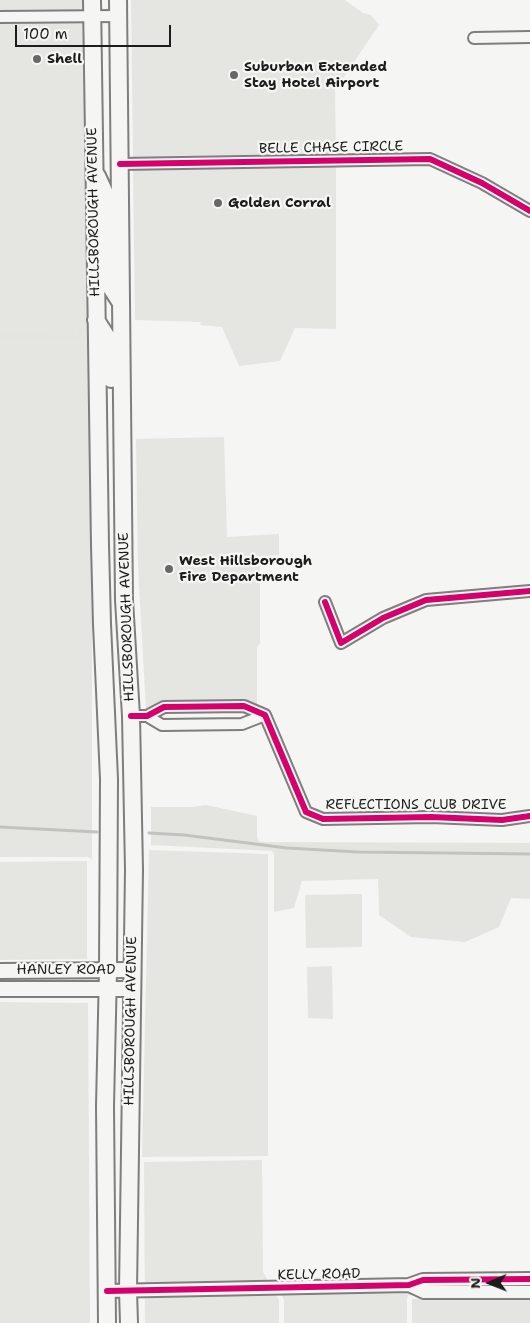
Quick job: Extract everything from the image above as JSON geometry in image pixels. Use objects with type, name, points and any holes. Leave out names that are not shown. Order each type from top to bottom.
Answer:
[{"type":"main road","name":"HILLSBOROUGH AVENUE","points":[[92,0],[100,545],[109,779],[105,1106],[107,1323]]},
{"type":"main road","name":"HILLSBOROUGH AVENUE","points":[[118,0],[124,598],[127,644],[139,716],[132,970],[129,1323]]},
{"type":"main road","points":[[94,167],[108,200],[110,286],[121,305]]},
{"type":"main road","points":[[96,320],[110,342],[112,447],[123,474]]},
{"type":"main road","points":[[98,451],[108,484],[109,530],[124,535]]},
{"type":"main road","points":[[100,545],[113,562],[114,598],[127,644]]},
{"type":"main road","points":[[102,624],[115,662],[118,708],[139,716]]},
{"type":"main road","name":"HANLEY ROAD","points":[[0,971],[132,970]]},
{"type":"main road","name":"HANLEY ROAD","points":[[0,989],[132,989]]},
{"type":"street","points":[[0,17],[118,16]]},
{"type":"street","points":[[474,38],[530,37]]},
{"type":"street","name":"BELLE CHASE CIRCLE","points":[[120,164],[430,159],[482,183],[530,211]]},
{"type":"street","points":[[325,602],[341,643],[383,618],[426,600],[530,591]]},
{"type":"street","points":[[139,716],[164,707],[234,706],[244,706],[265,715]]},
{"type":"street","points":[[139,716],[162,724],[242,724],[265,715]]},
{"type":"street","name":"REFLECTIONS CLUB DRIVE","points":[[265,715],[306,812],[323,819],[431,817],[502,820],[530,816]]},
{"type":"street","name":"KELLY ROAD","points":[[107,1291],[409,1286],[424,1292],[530,1279]]},
{"type":"street","name":"KELLY ROAD","points":[[478,1286],[530,1292]]},
{"type":"shaded area","points":[[0,0],[85,0],[85,11],[0,12]]},
{"type":"shaded area","points":[[131,0],[345,0],[363,13],[371,15],[379,25],[335,90],[336,155],[133,158]]},
{"type":"shaded area","points":[[0,22],[85,22],[92,497],[92,860],[87,857],[0,857]]},
{"type":"shaded area","points":[[336,166],[336,329],[295,328],[280,361],[239,366],[222,327],[200,325],[201,322],[135,320],[133,169]]},
{"type":"shaded area","points":[[80,325],[82,325],[81,339],[0,339],[0,334],[78,335]]},
{"type":"shaded area","points":[[224,437],[227,537],[279,534],[279,555],[263,556],[260,560],[260,643],[257,647],[257,706],[244,700],[164,701],[146,709],[138,567],[136,439]]},
{"type":"shaded area","points":[[206,805],[257,816],[257,837],[262,842],[530,843],[530,899],[511,898],[499,927],[465,942],[411,937],[379,915],[378,879],[302,881],[294,908],[274,912],[274,854],[272,851],[151,845],[151,807]]},
{"type":"shaded area","points":[[149,850],[268,854],[268,1156],[142,1157]]},
{"type":"shaded area","points":[[87,861],[87,959],[0,960],[0,862]]},
{"type":"shaded area","points":[[362,894],[362,947],[306,948],[305,895]]},
{"type":"shaded area","points":[[332,966],[333,1019],[308,1018],[307,967]]},
{"type":"shaded area","points":[[0,1002],[88,1003],[90,1323],[0,1323]]},
{"type":"shaded area","points":[[262,1160],[263,1272],[279,1300],[279,1323],[145,1323],[144,1162]]},
{"type":"shaded area","points":[[405,1291],[415,1294],[409,1295],[407,1298],[407,1323],[284,1323],[284,1300],[281,1293]]},
{"type":"shaded area","points":[[530,1297],[530,1323],[412,1323],[412,1299]]},
{"type":"waterway","points":[[0,827],[97,832]]},
{"type":"waterway","points":[[149,833],[184,835],[287,848],[358,852],[530,854]]},
{"type":"cycle path","points":[[120,164],[430,159],[482,183],[530,211]]},
{"type":"cycle path","points":[[325,602],[341,643],[383,618],[426,600],[530,591]]},
{"type":"cycle path","points":[[131,716],[147,716],[164,707],[244,706],[265,715],[306,812],[323,819],[431,817],[502,820],[530,816]]},
{"type":"cycle path","points":[[107,1291],[409,1285],[423,1280],[530,1279]]},
{"type":"place","name":"Shell","points":[[37,59]]},
{"type":"place","name":"Suburban Extended Stay Hotel Airport","points":[[234,75]]},
{"type":"place","name":"Golden Corral","points":[[218,203]]},
{"type":"place","name":"West Hillsborough Fire Department","points":[[169,569]]}]
